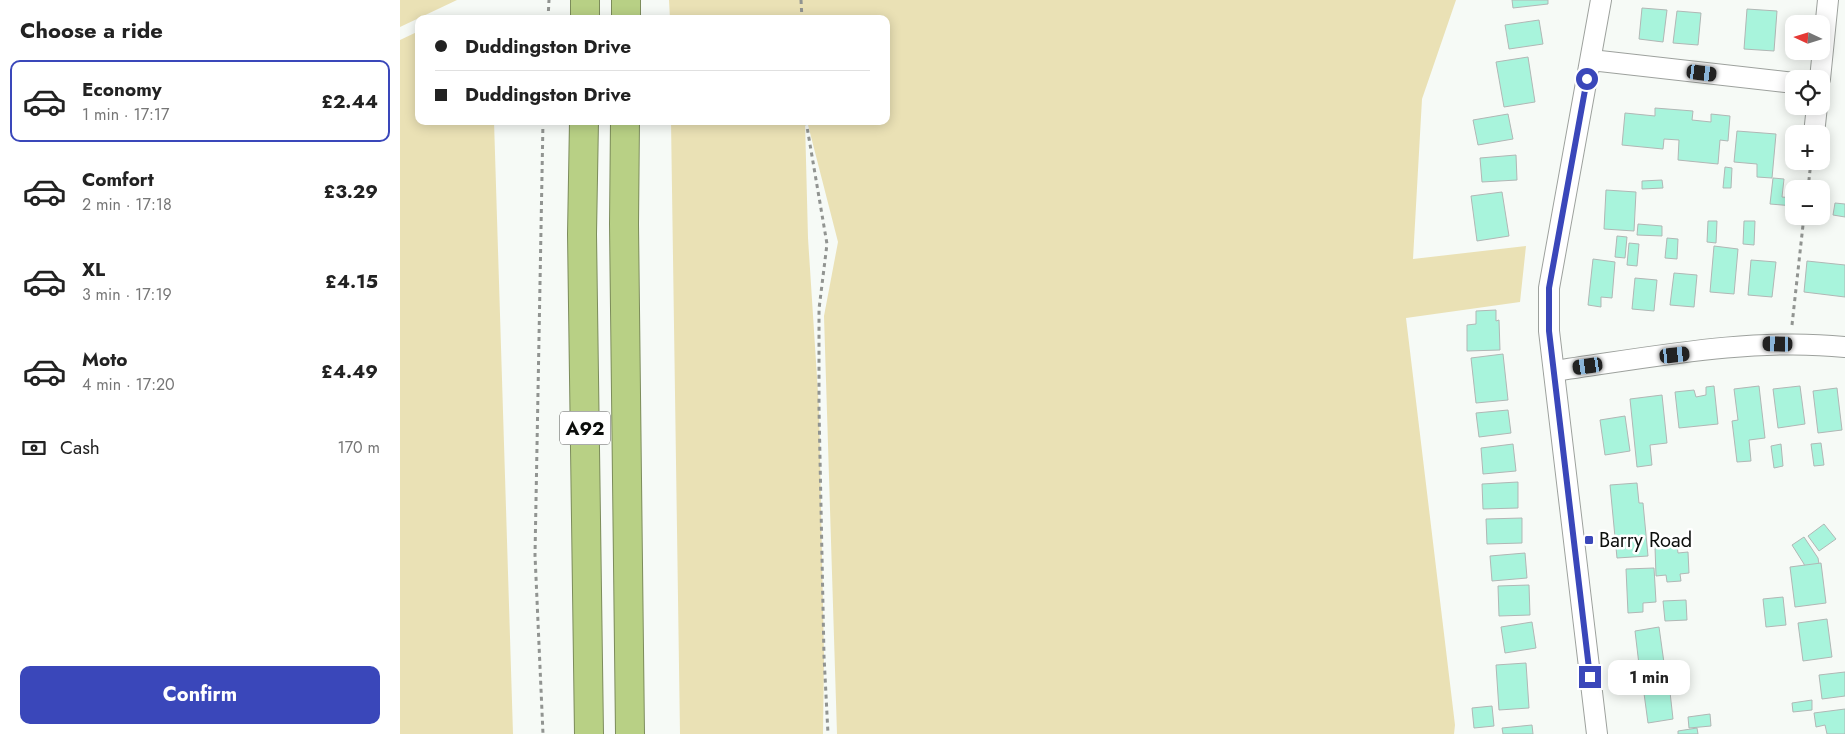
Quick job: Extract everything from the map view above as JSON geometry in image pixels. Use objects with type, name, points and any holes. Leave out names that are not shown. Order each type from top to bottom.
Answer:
[{"type":"highway","points":[[585,0],[585,15]]},
{"type":"highway","points":[[626,0],[626,15]]},
{"type":"highway","name":"A92","points":[[584,125],[582,234],[589,734]]},
{"type":"highway","name":"A92","points":[[625,125],[624,224],[630,734]]},
{"type":"street","points":[[1597,734],[1549,331],[1549,288],[1601,0]]},
{"type":"street","points":[[1821,70],[1828,0]]},
{"type":"street","points":[[1591,60],[1785,82]]},
{"type":"street","points":[[1554,371],[1767,344],[1845,347]]},
{"type":"path","points":[[548,15],[549,0]]},
{"type":"path","points":[[801,0],[802,15]]},
{"type":"path","points":[[543,125],[535,555],[543,734]]},
{"type":"path","points":[[807,125],[827,244],[819,309],[819,408],[824,656],[828,734]]},
{"type":"path","points":[[1790,344],[1803,225]]},
{"type":"shaded area","points":[[400,0],[457,0],[425,15],[415,15],[415,20],[400,27]]},
{"type":"shaded area","points":[[669,0],[1456,0],[1422,99],[1413,259],[1526,246],[1520,302],[1406,318],[1455,725],[1454,734],[837,734],[824,316],[838,242],[808,125],[890,125],[890,15],[670,15]]},
{"type":"shaded area","points":[[415,33],[415,125],[494,125],[513,734],[400,734],[400,40]]},
{"type":"shaded area","points":[[671,125],[805,125],[808,238],[819,408],[824,656],[823,734],[680,734]]},
{"type":"building","points":[[1512,0],[1548,0],[1548,4],[1513,8]]},
{"type":"building","points":[[1642,8],[1667,10],[1663,42],[1639,39]]},
{"type":"building","points":[[1747,9],[1777,11],[1774,51],[1744,49]]},
{"type":"building","points":[[1677,11],[1701,13],[1698,45],[1673,43]]},
{"type":"building","points":[[1539,20],[1543,44],[1509,49],[1505,25]]},
{"type":"building","points":[[1528,57],[1535,102],[1504,107],[1496,62]]},
{"type":"building","points":[[1655,108],[1693,111],[1692,120],[1711,122],[1711,114],[1730,116],[1728,141],[1720,140],[1718,164],[1678,160],[1679,140],[1664,139],[1663,149],[1622,145],[1625,113],[1655,116]]},
{"type":"building","points":[[1508,114],[1513,139],[1478,145],[1473,120]]},
{"type":"building","points":[[1737,131],[1776,134],[1772,178],[1757,177],[1757,164],[1734,162]]},
{"type":"building","points":[[1516,155],[1517,180],[1482,182],[1480,158]]},
{"type":"building","points":[[1725,167],[1732,168],[1731,188],[1723,188]]},
{"type":"building","points":[[1773,178],[1784,179],[1782,197],[1785,197],[1785,205],[1770,204]]},
{"type":"building","points":[[1662,180],[1663,188],[1642,189],[1642,181]]},
{"type":"building","points":[[1606,190],[1636,192],[1634,231],[1604,229]]},
{"type":"building","points":[[1502,192],[1509,236],[1477,241],[1471,196]]},
{"type":"building","points":[[1835,203],[1845,204],[1845,217],[1833,215]]},
{"type":"building","points":[[1708,221],[1717,221],[1716,243],[1707,242]]},
{"type":"building","points":[[1744,221],[1755,221],[1754,245],[1743,244]]},
{"type":"building","points":[[1638,224],[1662,226],[1662,236],[1637,235]]},
{"type":"building","points":[[1617,236],[1627,237],[1625,258],[1615,257]]},
{"type":"building","points":[[1667,238],[1678,239],[1677,259],[1665,258]]},
{"type":"building","points":[[1629,243],[1639,244],[1637,266],[1627,265]]},
{"type":"building","points":[[1714,246],[1738,249],[1734,294],[1710,292]]},
{"type":"building","points":[[1593,259],[1615,262],[1612,298],[1601,297],[1601,307],[1588,305]]},
{"type":"building","points":[[1751,260],[1776,262],[1772,297],[1748,295]]},
{"type":"building","points":[[1807,261],[1845,265],[1845,297],[1804,292]]},
{"type":"building","points":[[1674,273],[1697,275],[1694,307],[1670,305]]},
{"type":"building","points":[[1635,278],[1657,280],[1654,311],[1632,309]]},
{"type":"building","points":[[1496,310],[1496,321],[1499,320],[1500,350],[1467,351],[1467,325],[1476,324],[1476,311]]},
{"type":"building","points":[[1503,354],[1508,400],[1476,403],[1471,358]]},
{"type":"building","points":[[1714,386],[1718,424],[1679,428],[1675,392],[1694,390],[1696,397],[1706,395],[1706,387]]},
{"type":"building","points":[[1759,386],[1765,438],[1749,440],[1751,461],[1737,462],[1732,421],[1738,420],[1734,389]]},
{"type":"building","points":[[1800,386],[1805,424],[1778,428],[1773,389]]},
{"type":"building","points":[[1837,388],[1842,430],[1818,433],[1813,391]]},
{"type":"building","points":[[1662,395],[1667,443],[1650,445],[1652,465],[1637,467],[1630,399]]},
{"type":"building","points":[[1508,410],[1511,433],[1479,437],[1476,413]]},
{"type":"building","points":[[1625,416],[1630,451],[1605,455],[1600,420]]},
{"type":"building","points":[[1821,443],[1824,465],[1814,466],[1811,444]]},
{"type":"building","points":[[1513,444],[1516,471],[1483,474],[1481,448]]},
{"type":"building","points":[[1781,444],[1783,466],[1774,468],[1771,446]]},
{"type":"building","points":[[1518,482],[1518,508],[1483,509],[1482,484]]},
{"type":"building","points":[[1637,483],[1639,503],[1643,503],[1648,556],[1617,558],[1610,485]]},
{"type":"building","points":[[1522,518],[1522,543],[1487,544],[1486,519]]},
{"type":"building","points":[[1824,524],[1836,539],[1819,551],[1808,536]]},
{"type":"building","points":[[1804,537],[1818,558],[1819,564],[1806,572],[1804,564],[1792,545]]},
{"type":"building","points":[[1677,545],[1678,553],[1688,552],[1689,573],[1680,574],[1681,581],[1667,582],[1666,575],[1656,576],[1655,547]]},
{"type":"building","points":[[1525,553],[1527,578],[1492,581],[1490,556]]},
{"type":"building","points":[[1821,563],[1826,603],[1795,607],[1790,567]]},
{"type":"building","points":[[1654,568],[1656,602],[1643,603],[1643,612],[1628,613],[1626,569]]},
{"type":"building","points":[[1529,585],[1530,615],[1499,616],[1498,586]]},
{"type":"building","points":[[1783,597],[1786,625],[1766,627],[1763,599]]},
{"type":"building","points":[[1686,600],[1687,620],[1665,621],[1663,601]]},
{"type":"building","points":[[1827,619],[1832,657],[1803,661],[1798,623]]},
{"type":"building","points":[[1532,622],[1536,648],[1505,653],[1501,627]]},
{"type":"building","points":[[1659,627],[1665,670],[1640,673],[1635,631]]},
{"type":"building","points":[[1526,663],[1529,708],[1499,710],[1496,665]]},
{"type":"building","points":[[1845,672],[1845,696],[1822,699],[1819,675]]},
{"type":"building","points":[[1669,683],[1673,719],[1648,723],[1643,686]]},
{"type":"building","points":[[1812,700],[1812,710],[1793,712],[1792,703]]},
{"type":"building","points":[[1492,706],[1494,726],[1474,728],[1472,708]]},
{"type":"building","points":[[1845,709],[1845,734],[1827,734],[1825,725],[1816,727],[1814,713]]},
{"type":"building","points":[[1710,714],[1711,726],[1689,728],[1688,717]]},
{"type":"building","points":[[1532,725],[1533,734],[1503,734],[1502,728]]},
{"type":"building","points":[[1697,728],[1698,734],[1678,734],[1678,731]]},
{"type":"place","name":"Barry Road","points":[[1589,540]]},
{"type":"route","points":[[1587,79],[1549,288],[1549,331],[1590,677]]}]
